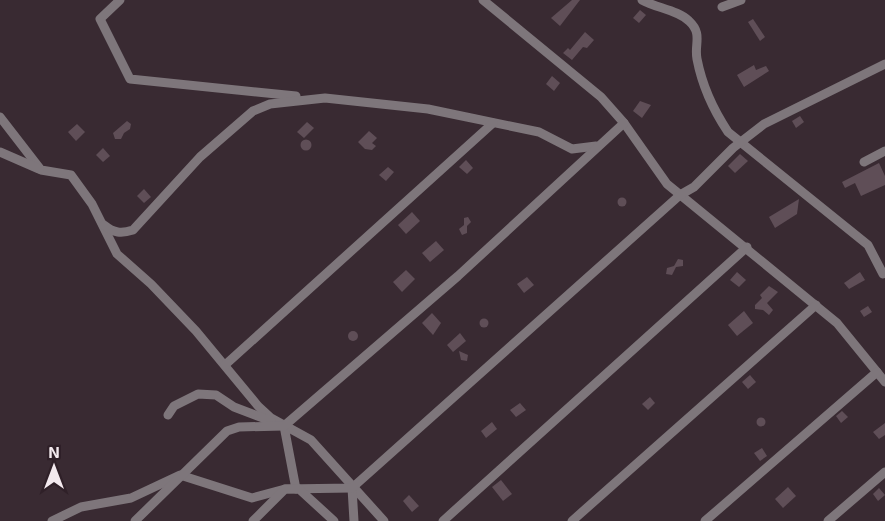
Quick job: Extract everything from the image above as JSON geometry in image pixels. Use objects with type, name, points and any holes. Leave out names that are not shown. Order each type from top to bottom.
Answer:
[{"type":"street","points":[[120,0],[100,19],[130,79],[428,110],[539,132],[572,149],[596,146]]},
{"type":"street","points":[[483,0],[601,97],[624,123],[667,184],[747,247],[837,323],[885,382]]},
{"type":"street","points":[[644,0],[687,18],[695,28],[699,36],[696,57],[715,111],[728,132],[868,245],[883,274]]},
{"type":"street","points":[[722,7],[741,0]]},
{"type":"street","points":[[52,521],[81,507],[130,498],[180,476],[252,498],[285,489],[352,488],[680,195],[694,187],[740,142],[764,124],[885,64]]},
{"type":"street","points":[[104,225],[112,232],[124,233],[133,230],[200,157],[253,111],[270,104],[325,98]]},
{"type":"street","points":[[0,117],[41,170]]},
{"type":"street","points":[[225,365],[492,123]]},
{"type":"street","points":[[135,521],[227,431],[239,427],[284,426],[458,276],[596,146],[624,123]]},
{"type":"street","points":[[864,162],[885,151]]},
{"type":"street","points":[[0,152],[41,170],[71,175],[104,225],[117,254],[158,292],[225,365],[258,406],[284,426],[296,489],[334,521]]},
{"type":"street","points":[[443,521],[747,247]]},
{"type":"street","points":[[572,521],[816,305]]},
{"type":"street","points":[[705,521],[877,372]]},
{"type":"street","points":[[168,415],[174,406],[198,394],[216,395],[234,407],[284,426],[311,440],[384,521]]},
{"type":"street","points":[[828,521],[885,472]]},
{"type":"street","points":[[352,488],[354,521]]},
{"type":"street","points":[[253,521],[285,489]]},
{"type":"building","points":[[572,0],[580,0],[560,26],[551,18]]},
{"type":"building","points":[[640,10],[646,15],[639,23],[633,18]]},
{"type":"building","points":[[753,19],[765,37],[760,41],[748,22]]},
{"type":"building","points":[[585,32],[594,40],[587,48],[583,47],[572,60],[563,53],[568,48],[570,50]]},
{"type":"building","points":[[754,65],[756,70],[766,66],[769,71],[744,87],[737,75]]},
{"type":"building","points":[[552,76],[560,83],[554,91],[546,84]]},
{"type":"building","points":[[640,101],[651,105],[642,118],[633,111]]},
{"type":"building","points":[[800,116],[804,122],[796,128],[792,121]]},
{"type":"building","points":[[127,121],[131,124],[130,129],[121,139],[115,139],[113,133]]},
{"type":"building","points":[[307,122],[314,128],[304,138],[297,132]]},
{"type":"building","points":[[77,124],[85,132],[76,141],[68,132]]},
{"type":"building","points":[[369,131],[377,138],[372,143],[376,146],[372,150],[365,149],[358,142]]},
{"type":"building","points":[[306,140],[310,141],[310,149],[306,150],[302,149],[301,145],[302,141]]},
{"type":"building","points":[[103,148],[110,156],[103,162],[96,155]]},
{"type":"building","points":[[740,154],[748,161],[735,173],[728,166]]},
{"type":"building","points":[[466,160],[473,168],[467,174],[459,167]]},
{"type":"building","points":[[879,163],[885,176],[885,185],[861,196],[855,183],[845,188],[842,182]]},
{"type":"building","points":[[388,167],[394,172],[386,181],[379,175]]},
{"type":"building","points":[[144,189],[151,197],[144,203],[137,196]]},
{"type":"building","points":[[622,197],[627,202],[622,207],[617,202]]},
{"type":"building","points":[[799,199],[797,214],[775,228],[769,217]]},
{"type":"building","points":[[412,212],[420,221],[406,234],[398,225]]},
{"type":"building","points":[[468,217],[471,222],[467,226],[467,233],[462,235],[459,229],[464,225],[464,218]]},
{"type":"building","points":[[436,241],[444,250],[430,262],[422,253]]},
{"type":"building","points":[[678,259],[683,260],[683,266],[676,267],[672,275],[666,274],[667,268],[674,266]]},
{"type":"building","points":[[406,270],[415,279],[402,292],[393,282]]},
{"type":"building","points":[[737,272],[746,280],[739,287],[730,280]]},
{"type":"building","points":[[860,272],[865,280],[849,289],[844,283]]},
{"type":"building","points":[[527,277],[534,285],[524,293],[517,284]]},
{"type":"building","points":[[769,286],[778,292],[767,303],[773,310],[769,315],[763,310],[755,309],[755,305],[762,298],[760,295]]},
{"type":"building","points":[[868,306],[872,312],[864,317],[860,311]]},
{"type":"building","points":[[744,311],[753,323],[737,336],[728,325]]},
{"type":"building","points":[[432,313],[441,323],[433,335],[422,323]]},
{"type":"building","points":[[484,318],[489,323],[484,328],[479,323]]},
{"type":"building","points":[[353,331],[357,332],[357,340],[353,341],[349,340],[348,336],[349,332]]},
{"type":"building","points":[[460,333],[466,341],[453,352],[447,345]]},
{"type":"building","points":[[459,351],[468,355],[467,361],[461,360]]},
{"type":"building","points":[[750,375],[756,382],[748,389],[742,382]]},
{"type":"building","points":[[650,397],[655,403],[648,410],[642,404]]},
{"type":"building","points":[[520,403],[526,410],[516,417],[510,410]]},
{"type":"building","points":[[842,411],[848,417],[841,423],[836,416]]},
{"type":"building","points":[[761,417],[766,422],[761,427],[756,422]]},
{"type":"building","points":[[492,422],[497,429],[486,438],[481,431]]},
{"type":"building","points":[[885,423],[885,435],[879,439],[873,432]]},
{"type":"building","points":[[762,448],[767,456],[760,461],[754,453]]},
{"type":"building","points":[[501,480],[512,494],[503,501],[492,487]]},
{"type":"building","points":[[788,487],[796,496],[783,508],[775,499]]},
{"type":"building","points":[[879,488],[885,495],[878,501],[873,494]]},
{"type":"building","points":[[409,495],[419,506],[412,512],[403,501]]}]
